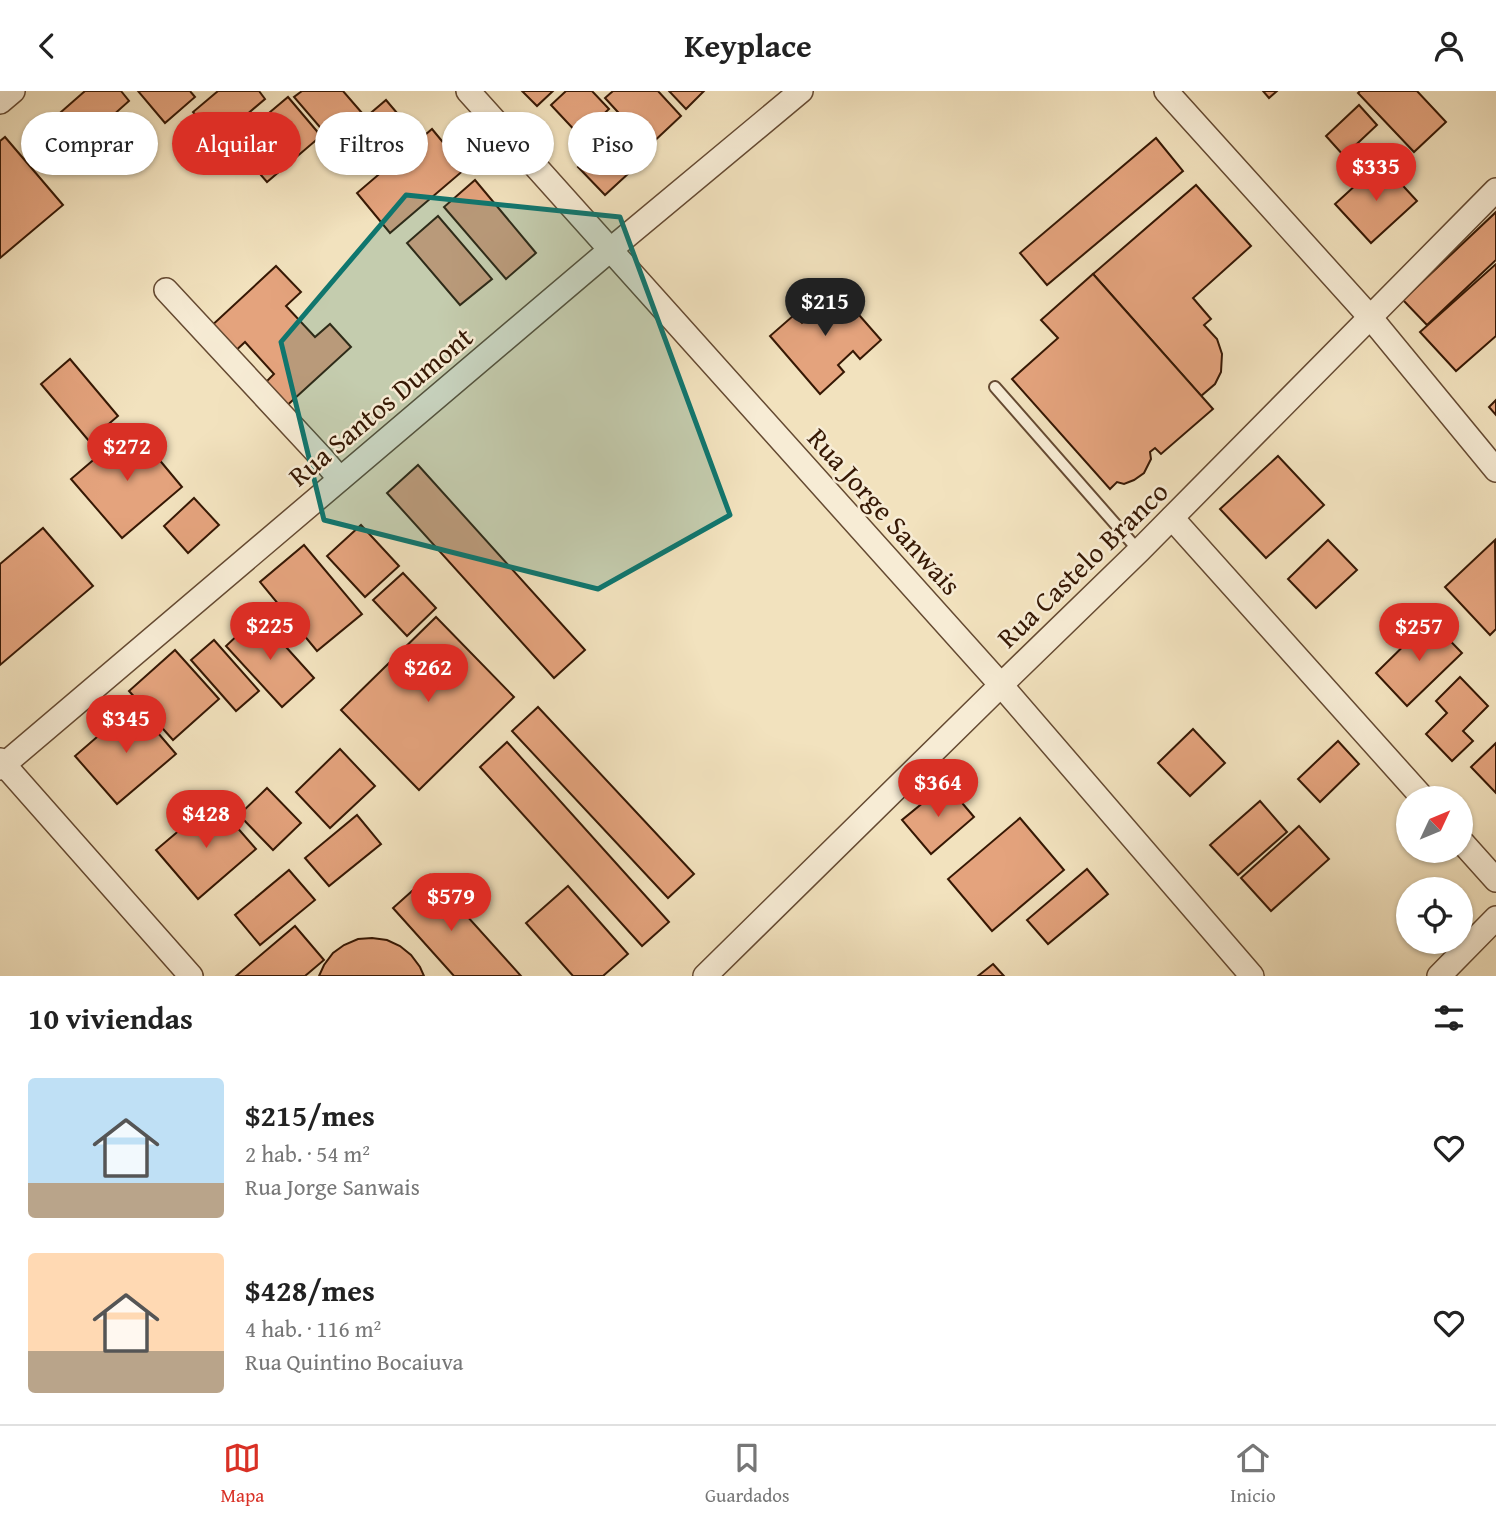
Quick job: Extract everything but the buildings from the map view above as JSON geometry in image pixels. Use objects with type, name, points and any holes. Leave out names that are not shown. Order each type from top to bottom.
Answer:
[{"type":"street","points":[[0,102],[13,91]]},
{"type":"street","name":"Rua Jorge Sanwais","points":[[468,91],[1001,685],[1252,976]]},
{"type":"street","name":"Rua Santos Dumont","points":[[1,764],[801,91]]},
{"type":"street","points":[[1166,91],[1370,317],[1496,470]]},
{"type":"street","name":"Rua Castelo Branco","points":[[705,976],[1139,551],[1496,190]]},
{"type":"street","points":[[166,290],[340,479]]},
{"type":"street","points":[[1172,518],[1412,786]]},
{"type":"street","points":[[1,764],[191,976]]},
{"type":"street","points":[[1474,855],[1496,880]]},
{"type":"street","points":[[1439,976],[1496,918]]},
{"type":"lane","points":[[995,387],[1139,551]]},
{"type":"highlighted area","points":[[406,195],[620,217],[730,515],[598,589],[324,520],[281,342]]}]
